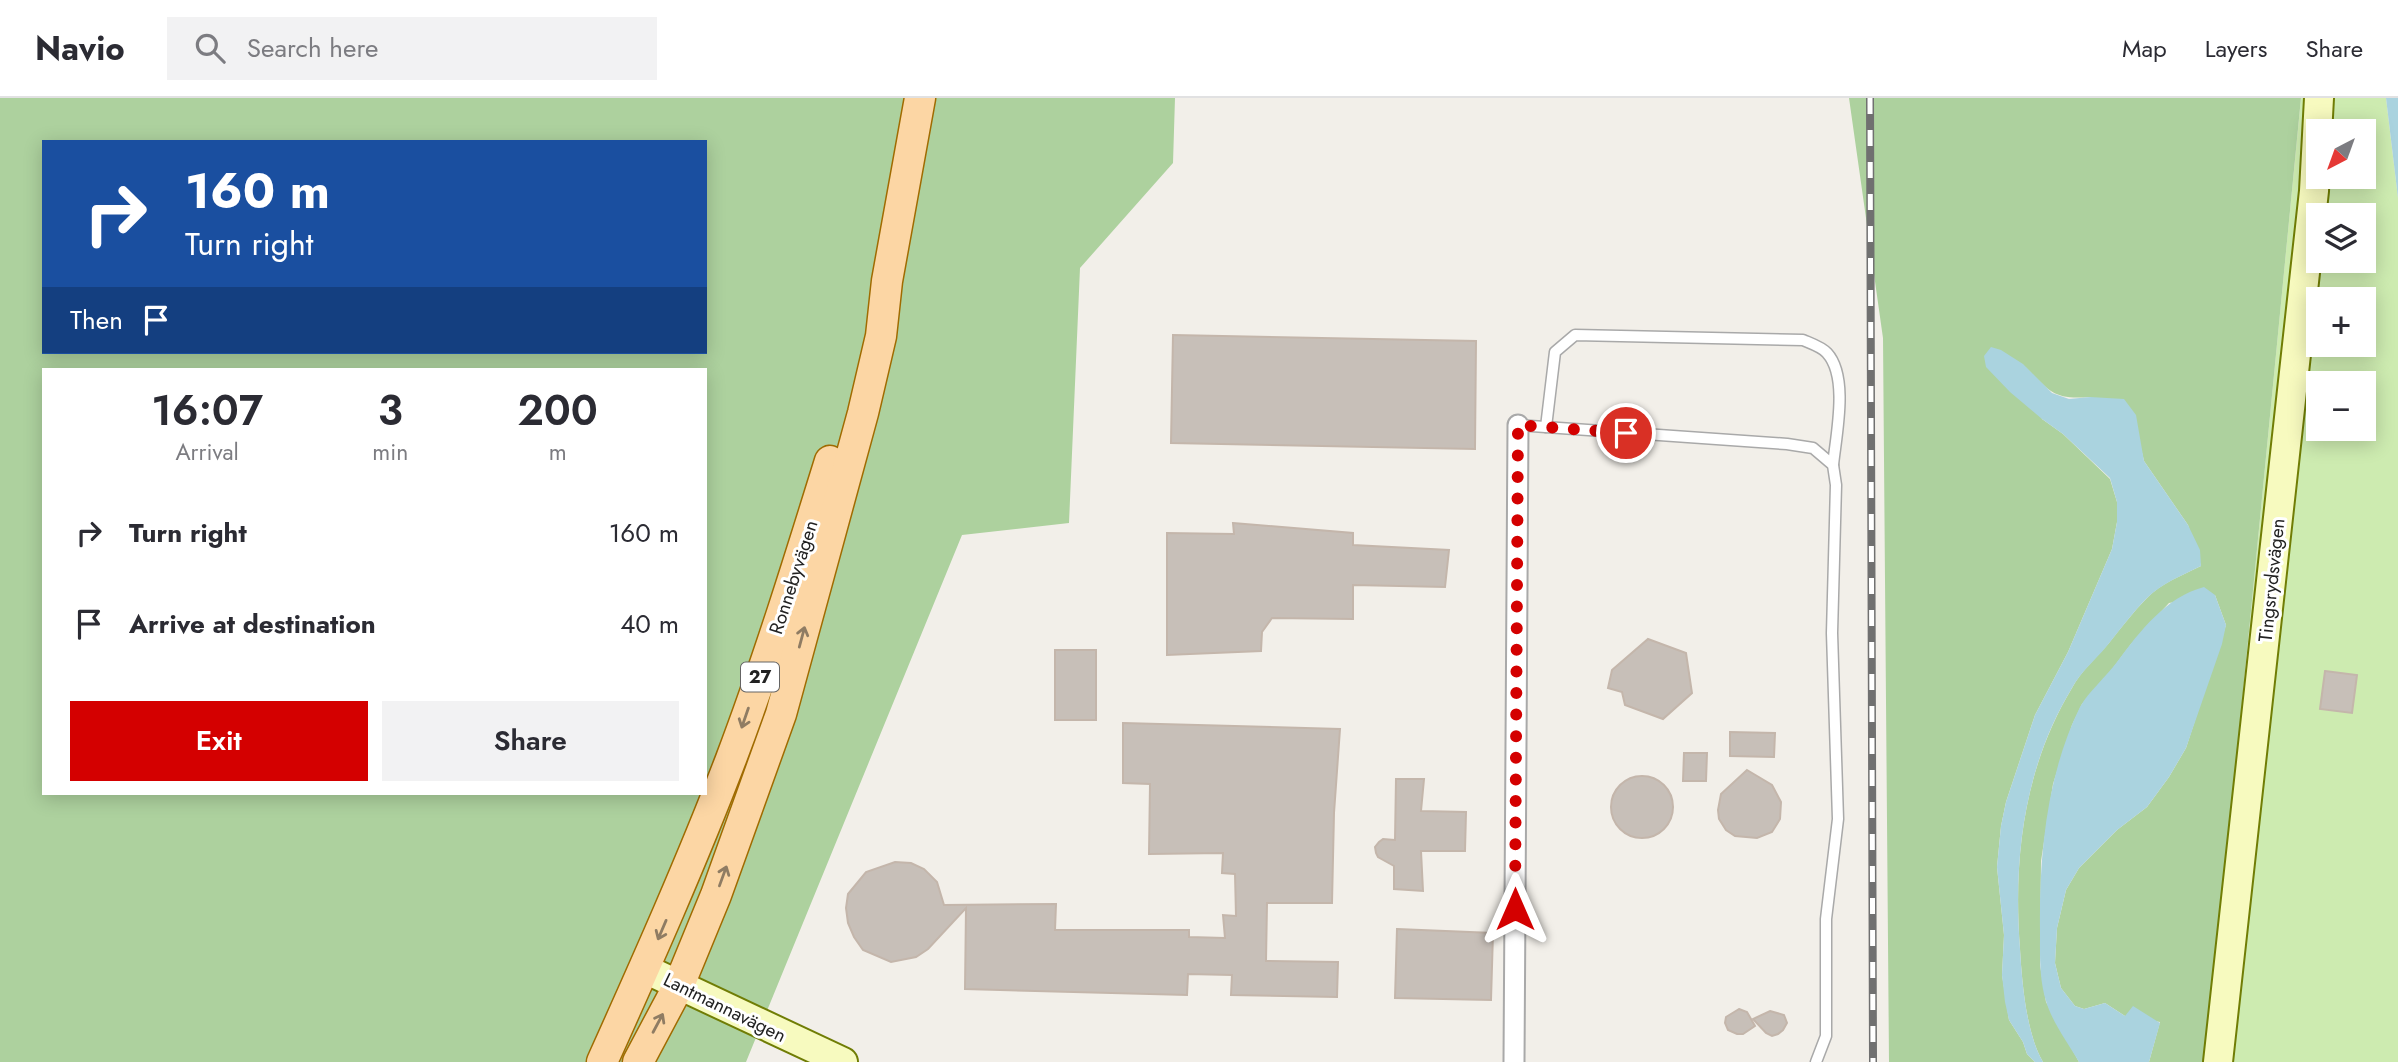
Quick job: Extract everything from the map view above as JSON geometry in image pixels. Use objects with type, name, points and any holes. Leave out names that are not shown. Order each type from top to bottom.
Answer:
[{"type":"main road","name":"Ronnebyvägen","points":[[638,1062],[679,985],[716,895],[781,714],[863,413],[881,336],[887,281],[920,98]]},
{"type":"main road","name":"Ronnebyvägen","points":[[602,1062],[645,968],[731,758],[787,600],[849,397],[866,330],[887,281]]},
{"type":"street","name":"Tingsrydsvägen","points":[[2218,1062],[2314,191],[2319,98]]},
{"type":"street","points":[[1514,1062],[1518,425]]},
{"type":"street","name":"Lantmannavägen","points":[[645,968],[843,1062]]},
{"type":"lane","points":[[1546,427],[1555,352],[1575,335],[1803,340],[1827,352],[1837,373],[1839,407],[1833,465],[1836,485],[1832,633],[1838,819],[1826,919],[1826,1036],[1816,1062]]},
{"type":"lane","points":[[1518,425],[1787,444],[1813,448],[1833,465]]},
{"type":"green space","points":[[0,98],[1175,98],[1173,163],[1080,268],[1069,523],[962,535],[746,1062],[0,1062]]},
{"type":"green space","points":[[1849,98],[2301,98],[2207,1062],[2149,1062],[2160,1022],[2125,1016],[2105,1003],[2084,1009],[2075,1006],[2061,988],[2055,963],[2057,928],[2066,890],[2079,868],[2117,830],[2147,807],[2186,748],[2226,625],[2215,595],[2169,603],[2082,704],[2072,725],[2053,784],[2041,861],[2040,965],[2046,1002],[2079,1062],[2043,1062],[2033,1037],[2022,977],[2018,881],[2025,814],[2043,750],[2056,718],[2076,682],[2132,614],[2159,588],[2201,566],[2188,525],[2144,461],[2140,444],[2090,397],[2067,397],[2052,392],[2023,365],[2042,419],[2063,434],[2110,479],[2117,502],[2117,522],[2112,549],[2068,652],[2035,715],[2006,802],[2001,826],[1997,867],[2004,935],[2002,975],[2009,1020],[2027,1054],[2035,1062],[1889,1062],[1883,338]]},
{"type":"green space","points":[[2301,98],[2386,98],[2398,198],[2398,1062],[2207,1062]]},
{"type":"water","points":[[2386,98],[2398,98],[2398,198]]},
{"type":"water","points":[[1991,347],[2023,364],[2052,393],[2069,399],[2124,399],[2136,415],[2144,461],[2188,525],[2200,550],[2201,566],[2166,584],[2147,598],[2079,677],[2056,718],[2033,781],[2021,847],[2018,915],[2026,1007],[2037,1050],[2043,1062],[2035,1062],[2027,1054],[2009,1020],[2005,1002],[2002,975],[2004,935],[1997,867],[2001,826],[2006,802],[2035,715],[2068,652],[2112,549],[2117,522],[2117,502],[2110,478],[2063,434],[2010,392],[1986,367],[1984,356]]},
{"type":"water","points":[[2204,587],[2215,595],[2226,625],[2186,748],[2147,807],[2117,830],[2079,868],[2066,890],[2057,928],[2055,963],[2061,988],[2075,1006],[2084,1009],[2105,1003],[2125,1016],[2133,1006],[2160,1023],[2149,1062],[2079,1062],[2049,1009],[2040,966],[2043,846],[2059,761],[2068,733],[2088,695],[2155,617],[2178,599]]},
{"type":"building","points":[[1173,335],[1476,341],[1475,449],[1171,443]]},
{"type":"building","points":[[1233,523],[1353,533],[1353,545],[1449,550],[1445,587],[1353,585],[1353,619],[1272,618],[1262,632],[1261,651],[1167,655],[1167,533],[1234,534]]},
{"type":"building","points":[[1648,639],[1686,653],[1692,693],[1663,719],[1625,705],[1622,692],[1608,688],[1612,670]]},
{"type":"building","points":[[1055,650],[1096,650],[1096,720],[1055,720]]},
{"type":"building","points":[[2325,671],[2357,675],[2352,713],[2320,709]]},
{"type":"building","points":[[1123,723],[1340,729],[1334,813],[1332,903],[1267,903],[1266,961],[1338,962],[1337,997],[1231,995],[1232,975],[1188,974],[1187,995],[965,989],[966,908],[928,949],[916,957],[891,962],[863,950],[848,923],[848,894],[866,872],[895,862],[911,863],[924,869],[937,882],[944,905],[1056,904],[1055,930],[1189,930],[1189,937],[1225,938],[1223,915],[1236,916],[1235,874],[1222,873],[1223,853],[1149,854],[1150,784],[1123,783]]},
{"type":"building","points":[[1730,732],[1775,733],[1774,757],[1730,756]]},
{"type":"building","points":[[1684,753],[1707,753],[1706,781],[1683,781]]},
{"type":"building","points":[[1747,770],[1772,785],[1781,802],[1780,819],[1772,832],[1757,838],[1735,836],[1726,830],[1719,819],[1721,794]]},
{"type":"building","points":[[1642,776],[1654,778],[1664,785],[1671,795],[1671,819],[1664,829],[1654,836],[1642,838],[1630,836],[1620,829],[1613,819],[1611,807],[1613,795],[1620,785],[1630,778]]},
{"type":"building","points":[[1396,779],[1424,779],[1421,811],[1466,812],[1465,851],[1421,851],[1423,891],[1394,889],[1394,866],[1376,853],[1375,847],[1383,839],[1395,840]]},
{"type":"building","points":[[1397,929],[1493,933],[1491,1000],[1395,998]]},
{"type":"building","points":[[1739,1009],[1747,1012],[1755,1026],[1743,1034],[1728,1030],[1725,1023],[1726,1017]]},
{"type":"building","points":[[1770,1011],[1784,1015],[1787,1023],[1783,1030],[1772,1036],[1753,1019]]},
{"type":"railway","points":[[1870,98],[1873,1062]]},
{"type":"route","points":[[1515,909],[1518,425],[1626,433]]}]
